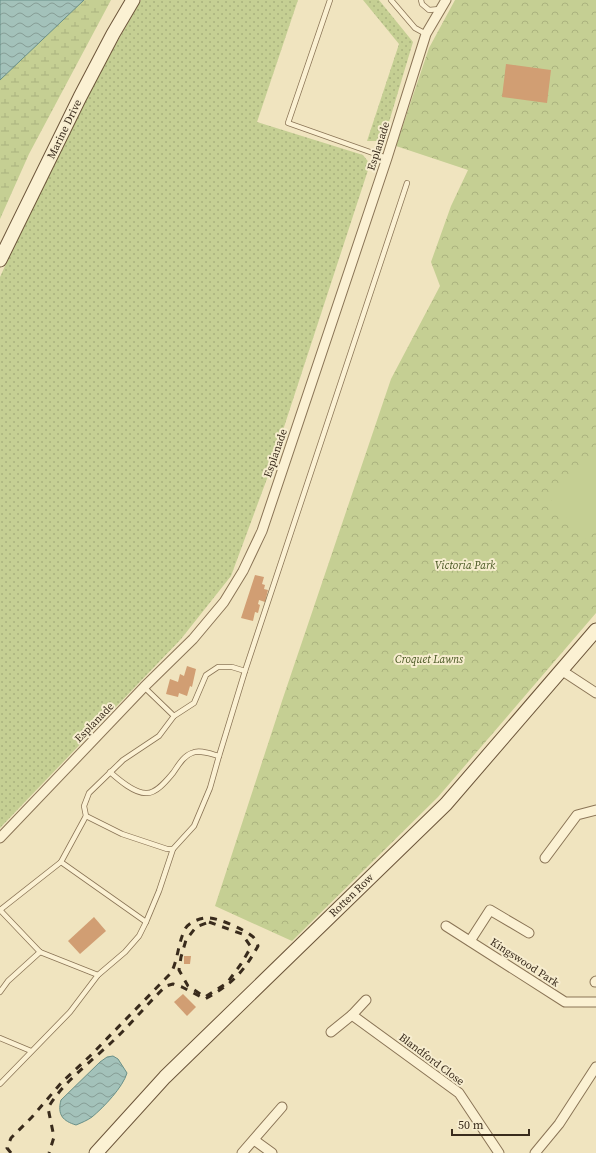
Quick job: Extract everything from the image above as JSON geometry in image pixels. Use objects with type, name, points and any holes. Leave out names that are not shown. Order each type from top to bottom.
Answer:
[{"type":"street","name":"Marine Drive","points":[[0,260],[80,97],[113,34],[133,0]]},
{"type":"street","name":"Esplanade","points":[[0,838],[193,639],[224,602],[243,571],[266,518],[387,158],[426,34],[446,0]]},
{"type":"street","name":"Rotten Row","points":[[96,1153],[165,1077],[446,804],[596,630]]},
{"type":"street","points":[[561,670],[596,693]]},
{"type":"street","points":[[546,858],[577,815],[596,810]]},
{"type":"street","points":[[470,940],[490,910],[529,933]]},
{"type":"street","name":"Kingswood Park","points":[[446,926],[565,1002],[596,1002]]},
{"type":"street","points":[[331,1032],[352,1015],[366,1000]]},
{"type":"street","name":"Blandford Close","points":[[352,1015],[459,1093],[499,1153]]},
{"type":"street","points":[[535,1153],[559,1124],[596,1067]]},
{"type":"street","points":[[242,1153],[282,1107]]},
{"type":"street","points":[[254,1140],[272,1153]]},
{"type":"lane","points":[[330,0],[288,123],[387,158]]},
{"type":"lane","points":[[391,0],[415,28],[426,34]]},
{"type":"lane","points":[[421,0],[422,4],[429,10],[442,9]]},
{"type":"lane","points":[[0,1084],[70,1012],[98,975],[125,952],[139,936],[159,891],[173,849],[194,826],[210,788],[245,671],[407,183]]},
{"type":"lane","points":[[98,975],[40,952],[0,910],[61,862],[86,816],[84,806],[89,793],[123,760],[159,736],[174,716],[194,704],[206,675],[218,667],[232,667],[245,671]]},
{"type":"lane","points":[[144,688],[174,716]]},
{"type":"lane","points":[[110,772],[127,786],[147,794],[155,791],[162,785],[181,761],[192,752],[206,752],[219,756]]},
{"type":"lane","points":[[86,816],[122,834],[167,849],[173,849]]},
{"type":"lane","points":[[61,862],[146,922]]},
{"type":"lane","points":[[0,992],[8,982],[40,952]]},
{"type":"lane","points":[[0,1038],[31,1051]]},
{"type":"green space","points":[[0,0],[111,0],[29,154],[0,219]]},
{"type":"green space","points":[[141,0],[298,0],[257,122],[363,155],[370,164],[268,476],[231,576],[181,639],[0,828],[0,277],[58,150]]},
{"type":"green space","points":[[363,0],[379,0],[413,42],[386,132],[377,141],[367,141],[399,44]]},
{"type":"green space","name":"Victoria Park","points":[[455,0],[596,0],[596,613],[438,797],[292,941],[215,906],[282,701],[391,379],[440,286],[431,262],[451,206],[468,170],[396,146],[429,48]]},
{"type":"green space","points":[[596,452],[596,530],[586,539],[548,497]]},
{"type":"water","points":[[0,0],[84,0],[0,80]]},
{"type":"water","points":[[113,1056],[118,1059],[127,1073],[122,1084],[102,1108],[92,1117],[76,1125],[68,1122],[62,1117],[60,1110],[61,1100],[100,1062],[107,1057]]},
{"type":"building","points":[[506,64],[551,70],[547,103],[502,97]]},
{"type":"building","points":[[255,575],[264,577],[262,584],[265,585],[264,589],[268,590],[265,602],[259,600],[258,604],[260,605],[258,613],[255,612],[253,621],[241,618]]},
{"type":"building","points":[[187,666],[196,669],[192,687],[190,686],[187,696],[179,693],[178,697],[166,694],[170,679],[178,682],[180,674],[184,676]]},
{"type":"building","points":[[94,917],[106,931],[80,954],[68,941]]},
{"type":"building","points":[[184,956],[191,956],[190,964],[184,964]]},
{"type":"building","points":[[183,994],[196,1007],[187,1016],[174,1002]]},
{"type":"railway","points":[[11,1153],[7,1148],[11,1138],[32,1117],[62,1082],[90,1056],[171,973],[183,934],[189,924],[203,918],[213,919],[225,922],[253,937],[258,946],[242,971],[230,983],[205,999],[182,987],[173,984],[166,986],[106,1048],[69,1081],[48,1108],[54,1137],[49,1153]]},
{"type":"railway","points":[[209,922],[242,934],[251,947],[227,983],[205,997],[188,986],[179,970],[186,940],[196,927],[209,922]]},
{"type":"park label","name":"Croquet Lawns","points":[[429,659]]}]
